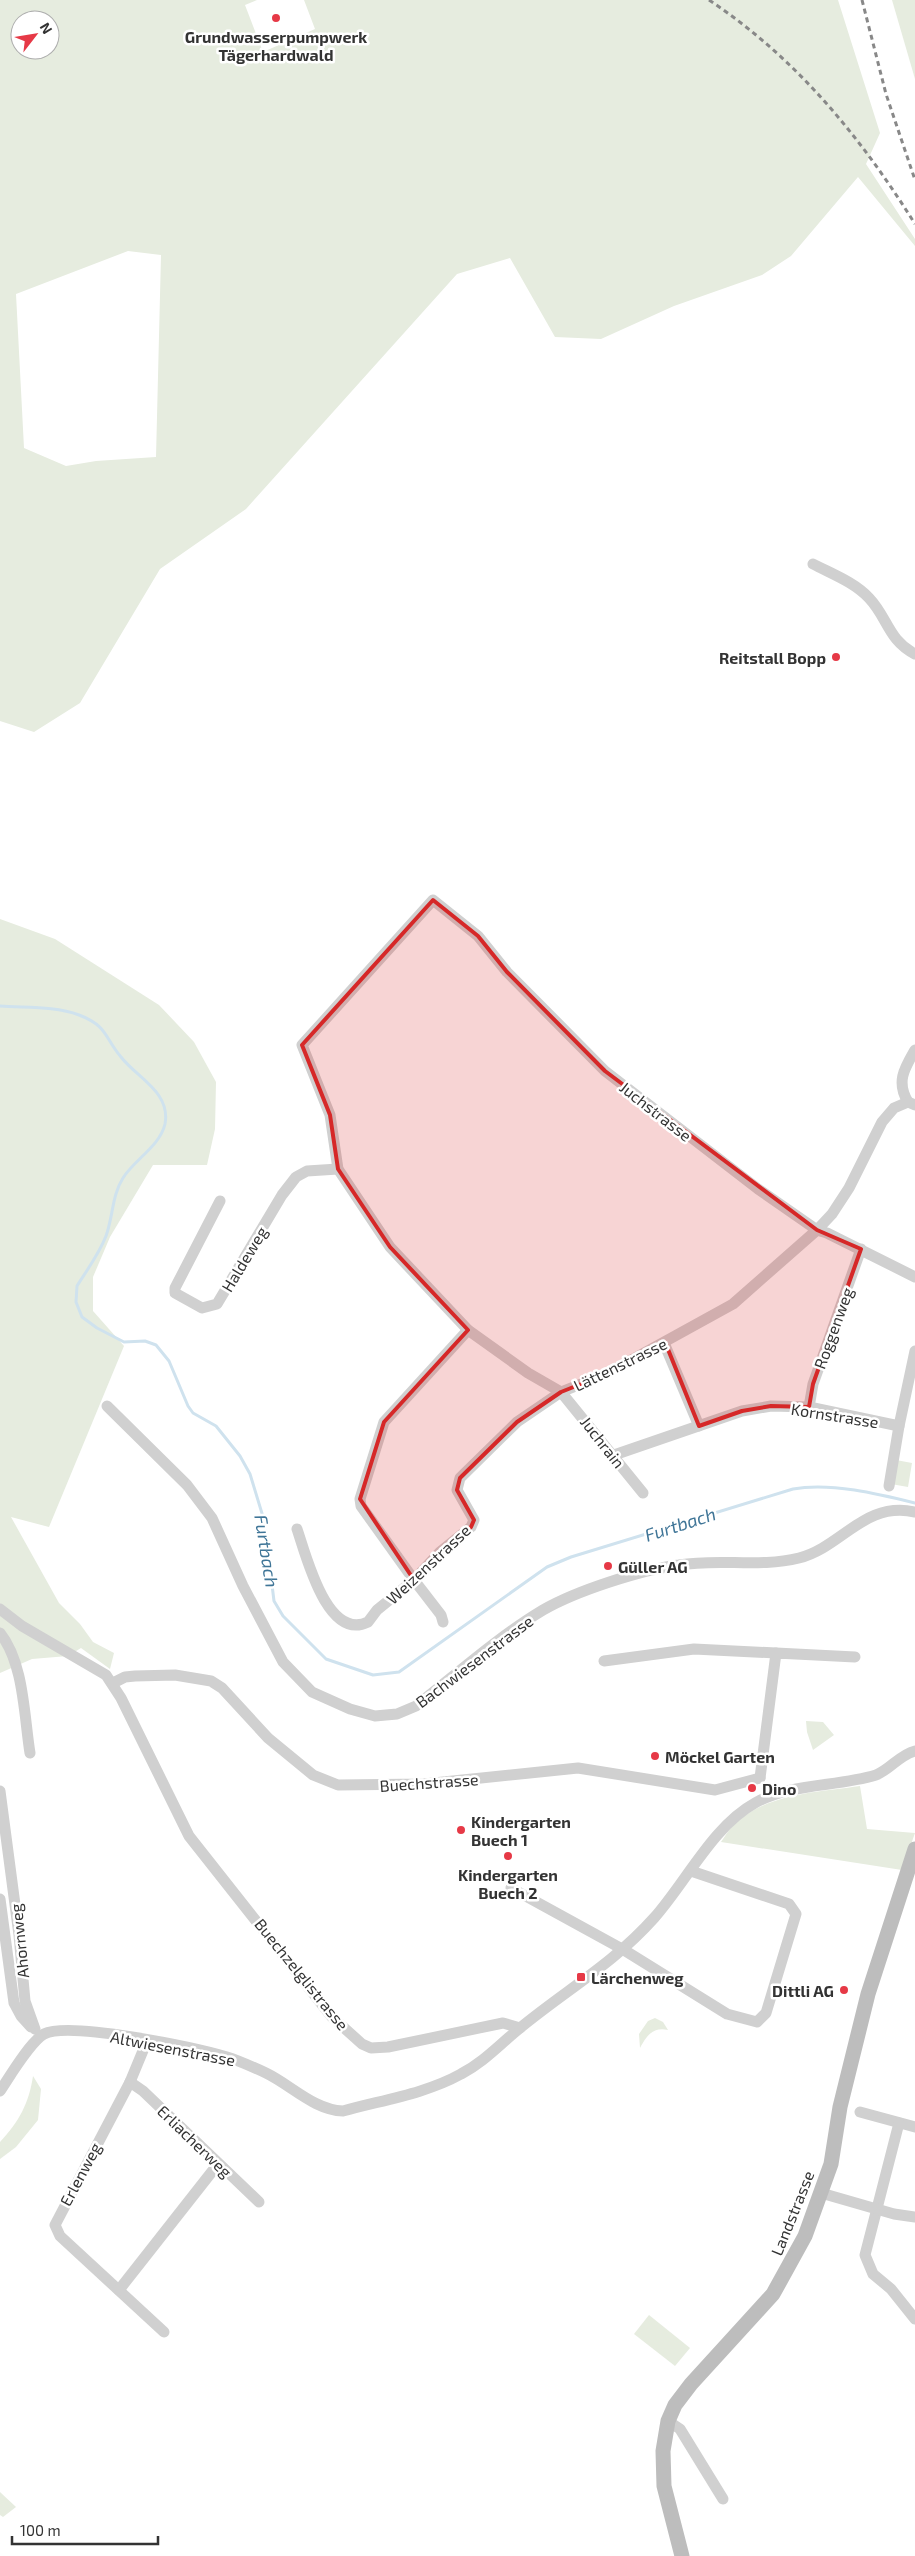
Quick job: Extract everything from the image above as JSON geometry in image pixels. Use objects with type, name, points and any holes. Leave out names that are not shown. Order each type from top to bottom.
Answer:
[{"type":"main road","name":"Landstrasse","points":[[682,2556],[664,2486],[663,2451],[668,2421],[683,2394],[757,2314],[780,2284],[801,2244],[831,2164],[840,2107],[868,1994],[915,1849]]},
{"type":"street","points":[[812,564],[853,584],[870,598],[897,642],[915,654]]},
{"type":"street","name":"Lättenstrasse","points":[[433,900],[302,1045],[326,1102],[338,1169],[390,1247],[468,1330],[528,1373],[561,1392],[606,1374],[733,1304],[817,1230],[840,1202],[882,1122],[894,1108],[911,1103]]},
{"type":"street","name":"Juchstrasse","points":[[433,900],[478,936],[507,972],[605,1071],[758,1189],[817,1230],[915,1276]]},
{"type":"street","points":[[911,1103],[903,1094],[900,1080],[915,1050]]},
{"type":"street","name":"Haldeweg","points":[[220,1201],[175,1288],[175,1293],[202,1308],[217,1304],[282,1195],[296,1177],[307,1171],[338,1169]]},
{"type":"street","name":"Roggenweg","points":[[809,1407],[813,1384],[861,1250]]},
{"type":"street","points":[[443,1622],[441,1615],[361,1506],[360,1499],[384,1422],[468,1330]]},
{"type":"street","points":[[664,1343],[699,1426]]},
{"type":"street","name":"Kornstrasse","points":[[614,1455],[742,1411],[771,1406],[809,1407],[899,1426],[915,1351]]},
{"type":"street","name":"Juchrain","points":[[561,1392],[643,1493]]},
{"type":"street","name":"Weizenstrasse","points":[[297,1529],[323,1601],[343,1620],[357,1625],[368,1622],[377,1610],[414,1580],[440,1552],[471,1527],[474,1520],[457,1490],[460,1478],[517,1422],[561,1392]]},
{"type":"street","name":"Bachwiesenstrasse","points":[[107,1406],[187,1485],[212,1518],[243,1586],[283,1662],[312,1692],[350,1710],[375,1716],[396,1714],[416,1706],[517,1627],[542,1610],[574,1595],[679,1564],[752,1564],[801,1557],[879,1512],[895,1510],[915,1512]]},
{"type":"street","points":[[889,1486],[899,1426]]},
{"type":"street","name":"Buechzelglistrasse","points":[[0,1609],[44,1640],[98,1668],[113,1683],[189,1836],[332,2017],[362,2044],[371,2048],[388,2047],[503,2022],[520,2028]]},
{"type":"street","points":[[0,1633],[8,1643],[15,1660],[30,1753]]},
{"type":"street","points":[[604,1661],[694,1649],[855,1657]]},
{"type":"street","points":[[772,1796],[767,1784],[760,1778],[776,1653]]},
{"type":"street","name":"Buechstrasse","points":[[113,1683],[125,1677],[175,1675],[211,1681],[222,1688],[268,1738],[313,1775],[338,1785],[424,1784],[578,1768],[715,1790],[760,1778]]},
{"type":"street","points":[[520,2028],[624,1950],[670,1900],[728,1824],[754,1803],[772,1796],[876,1775],[888,1770],[906,1754],[915,1751]]},
{"type":"street","name":"Ahornweg","points":[[0,1792],[19,1935],[25,2001],[38,2032]]},
{"type":"street","points":[[511,1888],[624,1950],[727,2014],[757,2022],[766,2013],[796,1914],[789,1904],[691,1871]]},
{"type":"street","points":[[0,1899],[14,2003],[27,2025],[38,2032],[0,2090]]},
{"type":"street","name":"Altwiesenstrasse","points":[[38,2032],[64,2030],[147,2041],[237,2060],[268,2074],[326,2109],[342,2111],[428,2088],[461,2074],[485,2060],[520,2028]]},
{"type":"street","name":"Erlenweg","points":[[147,2041],[130,2082],[54,2224],[60,2236],[164,2332]]},
{"type":"street","name":"Erliacherweg","points":[[130,2082],[143,2091],[258,2202]]},
{"type":"street","points":[[860,2112],[915,2127]]},
{"type":"street","points":[[899,2123],[866,2246],[867,2260],[873,2274],[891,2289],[915,2319]]},
{"type":"street","points":[[119,2290],[218,2164]]},
{"type":"street","points":[[821,2193],[915,2218]]},
{"type":"street","points":[[668,2421],[680,2429],[723,2499]]},
{"type":"highlighted area","points":[[433,900],[478,936],[507,972],[605,1071],[817,1230],[861,1249],[813,1384],[809,1407],[771,1406],[742,1411],[699,1426],[665,1342],[606,1374],[561,1392],[517,1422],[460,1478],[457,1490],[474,1520],[471,1527],[414,1580],[360,1499],[384,1422],[468,1330],[390,1247],[338,1169],[330,1115],[302,1045]]},
{"type":"shaded area","points":[[0,0],[257,0],[245,5],[263,52],[315,29],[304,0],[838,0],[880,133],[866,164],[915,239],[915,246],[858,177],[791,256],[762,275],[674,306],[601,339],[555,337],[510,258],[457,274],[246,509],[160,569],[80,703],[34,732],[0,721]],"holes":[[[128,251],[161,255],[156,457],[96,461],[66,466],[24,448],[16,294]]]},
{"type":"shaded area","points":[[892,0],[915,0],[915,79]]},
{"type":"shaded area","points":[[0,919],[55,939],[159,1005],[194,1042],[216,1082],[215,1129],[207,1165],[153,1165],[110,1237],[93,1277],[93,1311],[124,1346],[49,1527],[11,1517],[59,1603],[80,1624],[93,1642],[114,1653],[110,1669],[81,1648],[68,1656],[32,1659],[0,1673]]},
{"type":"shaded area","points":[[896,1460],[912,1463],[908,1487],[891,1484]]},
{"type":"shaded area","points":[[806,1721],[823,1722],[834,1735],[813,1750],[807,1732]]},
{"type":"shaded area","points":[[860,1786],[867,1829],[915,1833],[902,1870],[721,1842],[735,1823],[765,1805],[796,1795]]},
{"type":"shaded area","points":[[655,2018],[663,2022],[668,2030],[654,2031],[645,2039],[640,2048],[639,2034],[648,2021]]},
{"type":"shaded area","points":[[33,2076],[41,2089],[38,2120],[16,2147],[0,2159],[0,2142],[13,2127],[22,2112],[29,2095]]},
{"type":"shaded area","points":[[649,2315],[690,2348],[675,2366],[634,2334]]},
{"type":"shaded area","points":[[0,2492],[16,2507],[3,2517],[0,2515]]},
{"type":"waterway","name":"Furtbach","points":[[0,1006],[60,1010],[79,1015],[95,1023],[101,1028],[121,1057],[151,1086],[163,1103],[165,1124],[162,1132],[152,1146],[128,1171],[119,1185],[106,1236],[77,1286],[76,1302],[82,1317],[97,1328],[124,1342],[145,1341],[156,1345],[169,1361],[188,1406],[193,1413],[216,1426],[240,1456],[250,1474],[264,1520],[274,1601],[283,1616],[326,1659],[373,1675],[399,1672],[547,1567],[571,1557],[793,1489],[807,1487],[838,1488],[915,1503]]},
{"type":"railway","points":[[709,0],[770,47],[824,101],[872,160],[915,224]]},
{"type":"railway","points":[[862,0],[886,94],[915,180]]},
{"type":"place","name":"Grundwasserpumpwerk Tägerhardwald","points":[[276,18]]},
{"type":"place","name":"Reitstall Bopp","points":[[836,657]]},
{"type":"place","name":"Güller AG","points":[[608,1566]]},
{"type":"place","name":"Möckel Garten","points":[[655,1756]]},
{"type":"place","name":"Dino","points":[[752,1788]]},
{"type":"place","name":"Kindergarten Buech 1","points":[[461,1830]]},
{"type":"place","name":"Kindergarten Buech 2","points":[[508,1856]]},
{"type":"place","name":"Lärchenweg","points":[[581,1977]]},
{"type":"place","name":"Dittli AG","points":[[844,1990]]}]
